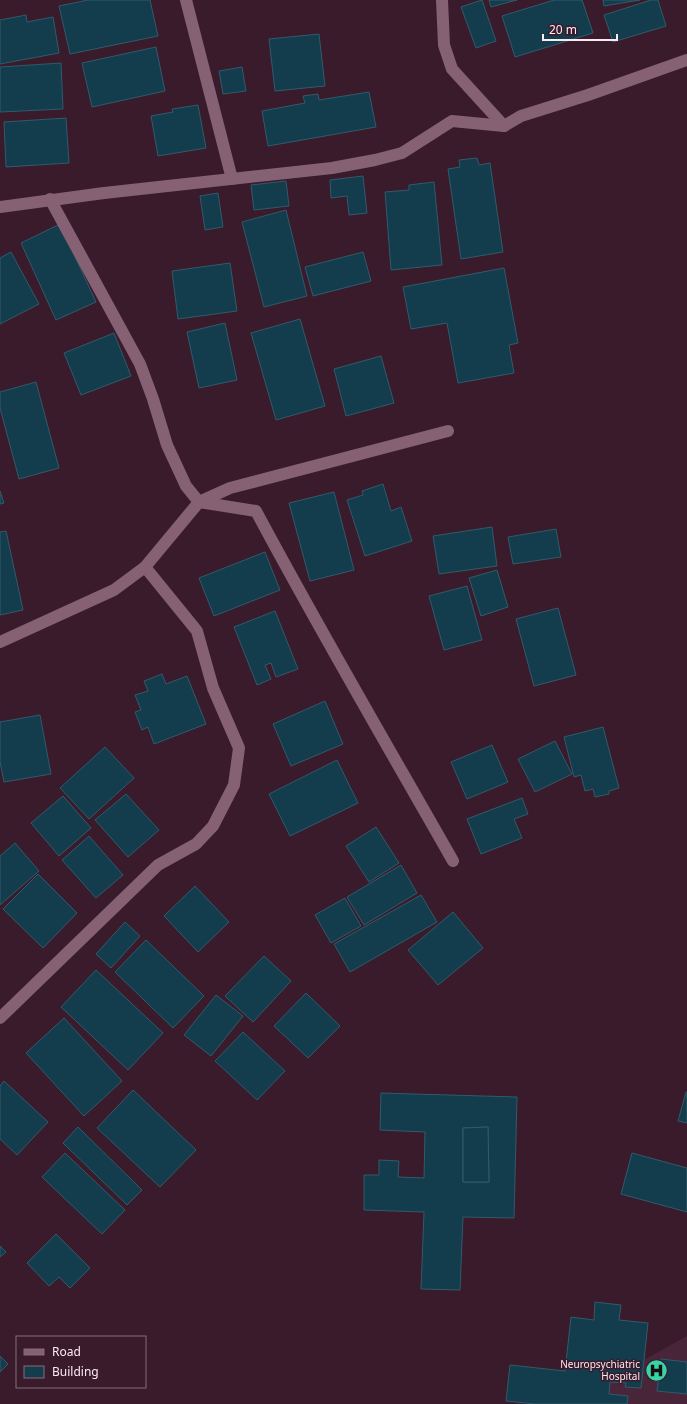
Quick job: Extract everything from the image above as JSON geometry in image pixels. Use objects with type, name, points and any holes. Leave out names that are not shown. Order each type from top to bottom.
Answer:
[{"type":"street","points":[[186,0],[232,179]]},
{"type":"street","points":[[442,0],[444,45],[452,69],[504,126]]},
{"type":"street","points":[[0,208],[50,199],[332,168],[375,160],[402,153],[452,121],[504,126],[521,116],[588,95],[687,60]]},
{"type":"street","points":[[50,199],[140,364],[167,444],[186,486],[199,502],[256,512],[315,622],[369,712],[453,861]]},
{"type":"street","points":[[0,642],[114,590],[145,567],[199,502],[230,488],[448,431]]},
{"type":"street","points":[[0,1018],[158,865],[196,844],[213,826],[234,785],[239,748],[213,688],[197,631],[145,567]]},
{"type":"shaded area","name":"Neuropsychiatric Hospital","points":[[687,1336],[687,1404],[564,1404]]},
{"type":"building","points":[[88,0],[150,0],[158,36],[70,54],[59,6]]},
{"type":"building","points":[[482,0],[496,41],[476,48],[461,7]]},
{"type":"building","points":[[489,0],[517,0],[491,7]]},
{"type":"building","points":[[554,0],[582,0],[593,33],[515,57],[502,16]]},
{"type":"building","points":[[603,0],[640,0],[604,6]]},
{"type":"building","points":[[651,0],[658,0],[666,26],[613,42],[604,15]]},
{"type":"building","points":[[26,15],[27,22],[53,17],[59,53],[0,64],[0,20]]},
{"type":"building","points":[[319,34],[325,86],[275,91],[269,39]]},
{"type":"building","points":[[156,47],[165,91],[92,107],[82,63]]},
{"type":"building","points":[[61,63],[63,109],[0,112],[0,67]]},
{"type":"building","points":[[242,67],[246,91],[223,94],[219,71]]},
{"type":"building","points":[[369,92],[376,127],[268,146],[262,111],[305,103],[303,96],[318,94],[319,100]]},
{"type":"building","points":[[198,105],[206,148],[158,156],[151,116],[173,112],[172,109]]},
{"type":"building","points":[[66,118],[69,163],[6,167],[4,122]]},
{"type":"building","points":[[477,158],[479,165],[490,163],[503,252],[461,259],[448,169],[460,167],[459,160]]},
{"type":"building","points":[[363,176],[367,213],[349,215],[347,196],[331,198],[330,180]]},
{"type":"building","points":[[286,181],[289,206],[254,210],[251,185]]},
{"type":"building","points":[[434,182],[442,265],[391,270],[385,192],[409,190],[409,185]]},
{"type":"building","points":[[218,193],[223,227],[205,230],[200,196]]},
{"type":"building","points":[[286,210],[307,296],[264,307],[242,222]]},
{"type":"building","points":[[60,224],[96,302],[56,320],[21,243]]},
{"type":"building","points":[[11,252],[39,304],[0,324],[0,258]]},
{"type":"building","points":[[363,252],[371,281],[313,296],[305,267]]},
{"type":"building","points":[[230,263],[237,311],[178,319],[172,271]]},
{"type":"building","points":[[504,268],[518,343],[509,345],[514,373],[458,383],[447,323],[411,329],[403,287]]},
{"type":"building","points":[[300,319],[325,406],[276,420],[251,333]]},
{"type":"building","points":[[225,323],[237,380],[199,388],[187,332]]},
{"type":"building","points":[[114,333],[131,376],[81,395],[64,353]]},
{"type":"building","points":[[381,356],[394,403],[346,416],[334,369]]},
{"type":"building","points":[[36,382],[59,468],[19,479],[0,408],[0,392]]},
{"type":"building","points":[[383,484],[391,511],[401,507],[412,541],[365,556],[347,500],[363,495],[362,491]]},
{"type":"building","points":[[0,491],[4,503],[0,504]]},
{"type":"building","points":[[334,492],[354,570],[310,581],[289,503]]},
{"type":"building","points":[[492,527],[497,566],[439,574],[433,536]]},
{"type":"building","points":[[556,529],[561,557],[513,564],[508,537]]},
{"type":"building","points":[[6,531],[23,610],[0,615],[0,532]]},
{"type":"building","points":[[265,552],[280,590],[214,616],[199,578]]},
{"type":"building","points":[[497,570],[508,607],[481,616],[469,578]]},
{"type":"building","points":[[467,586],[482,640],[444,650],[429,596]]},
{"type":"building","points":[[558,608],[576,675],[534,686],[516,619]]},
{"type":"building","points":[[275,611],[298,669],[276,677],[271,663],[265,665],[271,679],[257,685],[234,627]]},
{"type":"building","points":[[162,674],[166,684],[187,676],[206,724],[154,744],[148,727],[142,730],[135,712],[141,710],[135,695],[148,691],[144,681]]},
{"type":"building","points":[[325,701],[343,744],[291,766],[273,724]]},
{"type":"building","points":[[40,715],[51,774],[4,782],[0,762],[0,722]]},
{"type":"building","points":[[603,727],[619,788],[609,791],[609,794],[595,797],[593,789],[585,791],[581,775],[574,777],[564,737]]},
{"type":"building","points":[[555,741],[572,774],[535,792],[518,759]]},
{"type":"building","points":[[492,745],[508,782],[467,799],[451,762]]},
{"type":"building","points":[[105,747],[134,778],[89,819],[60,788]]},
{"type":"building","points":[[337,760],[358,803],[290,836],[269,794]]},
{"type":"building","points":[[126,794],[159,830],[128,857],[95,820]]},
{"type":"building","points":[[63,796],[91,828],[59,856],[31,823]]},
{"type":"building","points":[[522,798],[528,814],[514,819],[522,838],[481,854],[467,819]]},
{"type":"building","points":[[376,827],[399,863],[369,882],[346,846]]},
{"type":"building","points":[[89,836],[123,875],[96,898],[62,860]]},
{"type":"building","points":[[15,843],[39,871],[0,905],[0,856]]},
{"type":"building","points":[[401,865],[417,893],[364,925],[347,897]]},
{"type":"building","points":[[38,874],[77,913],[43,948],[3,909]]},
{"type":"building","points":[[195,886],[229,922],[198,952],[164,916]]},
{"type":"building","points":[[421,895],[437,922],[350,972],[334,944]]},
{"type":"building","points":[[345,898],[361,926],[331,943],[315,915]]},
{"type":"building","points":[[453,912],[483,948],[438,985],[408,950]]},
{"type":"building","points":[[125,922],[140,936],[111,968],[96,954]]},
{"type":"building","points":[[146,940],[204,996],[173,1028],[115,972]]},
{"type":"building","points":[[264,956],[291,981],[253,1022],[225,996]]},
{"type":"building","points":[[96,970],[163,1033],[128,1070],[61,1007]]},
{"type":"building","points":[[306,993],[340,1026],[308,1058],[274,1026]]},
{"type":"building","points":[[216,995],[243,1016],[211,1056],[184,1035]]},
{"type":"building","points":[[64,1018],[122,1081],[84,1116],[26,1053]]},
{"type":"building","points":[[243,1032],[285,1071],[257,1100],[215,1061]]},
{"type":"building","points":[[4,1081],[48,1122],[17,1155],[0,1139],[0,1086]]},
{"type":"building","points":[[133,1090],[196,1150],[160,1187],[97,1128]]},
{"type":"building","points":[[687,1092],[687,1123],[678,1121]]},
{"type":"building","points":[[381,1093],[517,1097],[514,1218],[463,1217],[460,1290],[421,1289],[424,1212],[364,1210],[364,1175],[379,1175],[379,1160],[399,1161],[398,1177],[424,1178],[425,1132],[380,1130]],"holes":[[[488,1127],[489,1182],[463,1182],[463,1128]]]},
{"type":"building","points":[[78,1127],[142,1190],[127,1205],[63,1143]]},
{"type":"building","points":[[488,1127],[489,1182],[463,1182],[463,1128]]},
{"type":"building","points":[[65,1153],[125,1210],[102,1234],[42,1177]]},
{"type":"building","points":[[632,1153],[687,1168],[687,1212],[621,1194]]},
{"type":"building","points":[[56,1234],[90,1268],[70,1288],[59,1277],[49,1286],[27,1263]]},
{"type":"building","points":[[0,1246],[6,1252],[0,1257]]},
{"type":"building","points":[[595,1302],[621,1305],[619,1320],[648,1323],[641,1388],[625,1387],[626,1383],[610,1382],[609,1394],[628,1396],[627,1404],[535,1404],[506,1401],[510,1365],[565,1371],[571,1317],[594,1320]]},
{"type":"building","points":[[0,1356],[8,1364],[0,1372]]},
{"type":"building","points":[[661,1359],[687,1362],[687,1394],[657,1391]]},
{"type":"place","name":"Neuropsychiatric Hospital","points":[[656,1370]]}]
